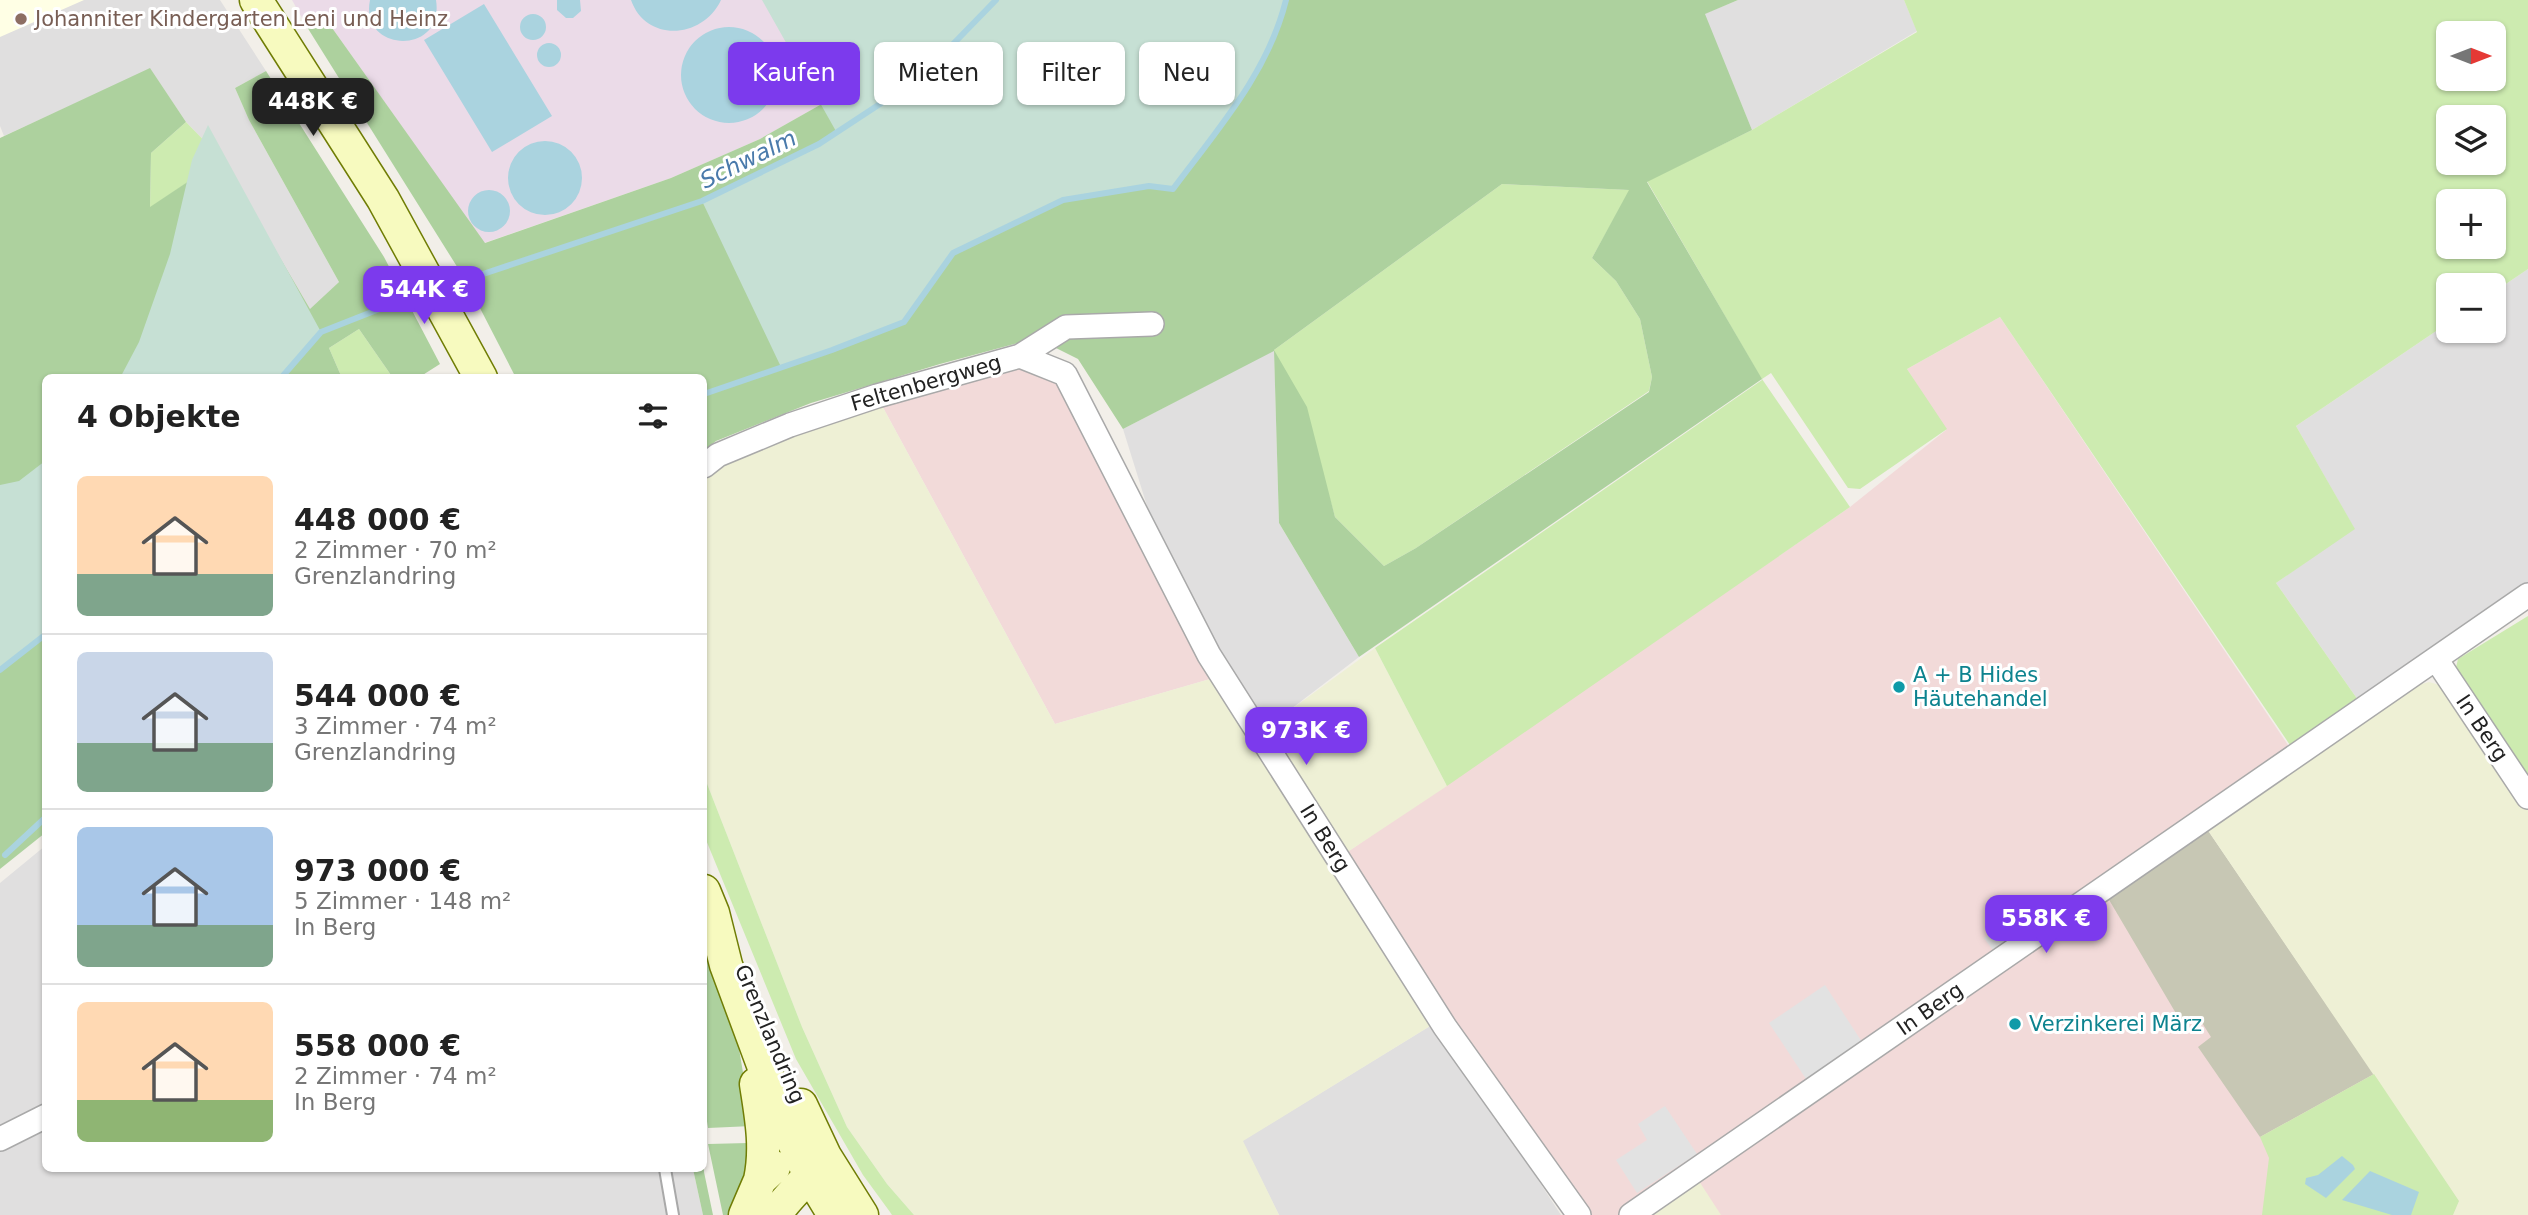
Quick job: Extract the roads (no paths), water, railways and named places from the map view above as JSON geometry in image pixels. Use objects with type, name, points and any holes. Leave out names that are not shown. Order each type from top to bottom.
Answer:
[{"type":"main road","points":[[256,0],[383,199],[479,374]]},
{"type":"main road","name":"Grenzlandring","points":[[708,902],[726,965],[786,1127],[812,1163]]},
{"type":"main road","name":"Grenzlandring","points":[[708,902],[729,939],[806,1119],[812,1163]]},
{"type":"main road","points":[[744,1014],[763,1131],[763,1166],[745,1215]]},
{"type":"main road","points":[[760,1180],[772,1168],[786,1160],[812,1163],[862,1215]]},
{"type":"main road","points":[[775,1215],[812,1163]]},
{"type":"main road","points":[[812,1163],[834,1215]]},
{"type":"street","name":"Feltenbergweg","points":[[707,464],[718,455],[790,425],[877,396],[1020,356],[1066,327],[1152,324]]},
{"type":"street","name":"In Berg","points":[[1020,356],[1065,374],[1209,655],[1445,1027],[1579,1215]]},
{"type":"street","name":"In Berg","points":[[1632,1215],[2528,595]]},
{"type":"street","name":"In Berg","points":[[2436,659],[2528,797]]},
{"type":"street","points":[[0,1139],[42,1118]]},
{"type":"lane","points":[[666,1172],[673,1215]]},
{"type":"water","points":[[370,0],[436,0],[435,18],[428,31],[416,39],[402,41],[388,38],[377,30],[370,18]]},
{"type":"water","points":[[557,0],[580,0],[581,11],[573,18],[566,18],[557,10]]},
{"type":"water","points":[[631,0],[721,0],[713,13],[701,22],[675,31],[649,24],[638,14]]},
{"type":"water","points":[[484,4],[552,116],[492,152],[424,40]]},
{"type":"water","points":[[533,14],[542,18],[546,27],[542,36],[533,40],[524,36],[520,27],[524,18]]},
{"type":"water","points":[[729,27],[748,30],[763,41],[728,42],[728,105],[766,105],[763,109],[748,120],[729,123],[710,120],[695,109],[684,94],[681,75],[684,56],[695,41],[710,30]]},
{"type":"water","points":[[549,43],[558,46],[561,55],[558,64],[549,67],[540,64],[537,55],[540,46]]},
{"type":"water","points":[[545,141],[559,144],[571,152],[579,164],[582,178],[579,192],[571,204],[559,212],[545,215],[531,212],[519,204],[511,192],[508,178],[511,164],[519,152],[531,144]]},
{"type":"water","points":[[489,190],[504,196],[510,211],[504,226],[489,232],[474,226],[468,211],[474,196]]},
{"type":"water","points":[[2342,1156],[2355,1169],[2326,1198],[2305,1184],[2306,1178],[2318,1175]]},
{"type":"water","points":[[2370,1171],[2419,1192],[2411,1215],[2392,1215],[2342,1200]]},
{"type":"waterway","name":"Schwalm","points":[[474,277],[702,201],[819,144],[921,77],[996,0]]},
{"type":"waterway","points":[[707,393],[904,322],[953,253],[1063,200],[1149,186],[1173,189],[1223,123],[1254,76],[1278,27],[1286,0]]},
{"type":"waterway","name":"Schwalm","points":[[284,374],[321,332],[387,306]]},
{"type":"waterway","name":"Schwalm","points":[[0,670],[42,637]]},
{"type":"waterway","points":[[5,855],[42,821]]},
{"type":"place","name":"Johanniter Kindergarten Leni und Heinz","points":[[21,19]]},
{"type":"place","name":"A + B Hides Häutehandel","points":[[1899,687]]},
{"type":"place","name":"Verzinkerei März","points":[[2015,1024]]}]
